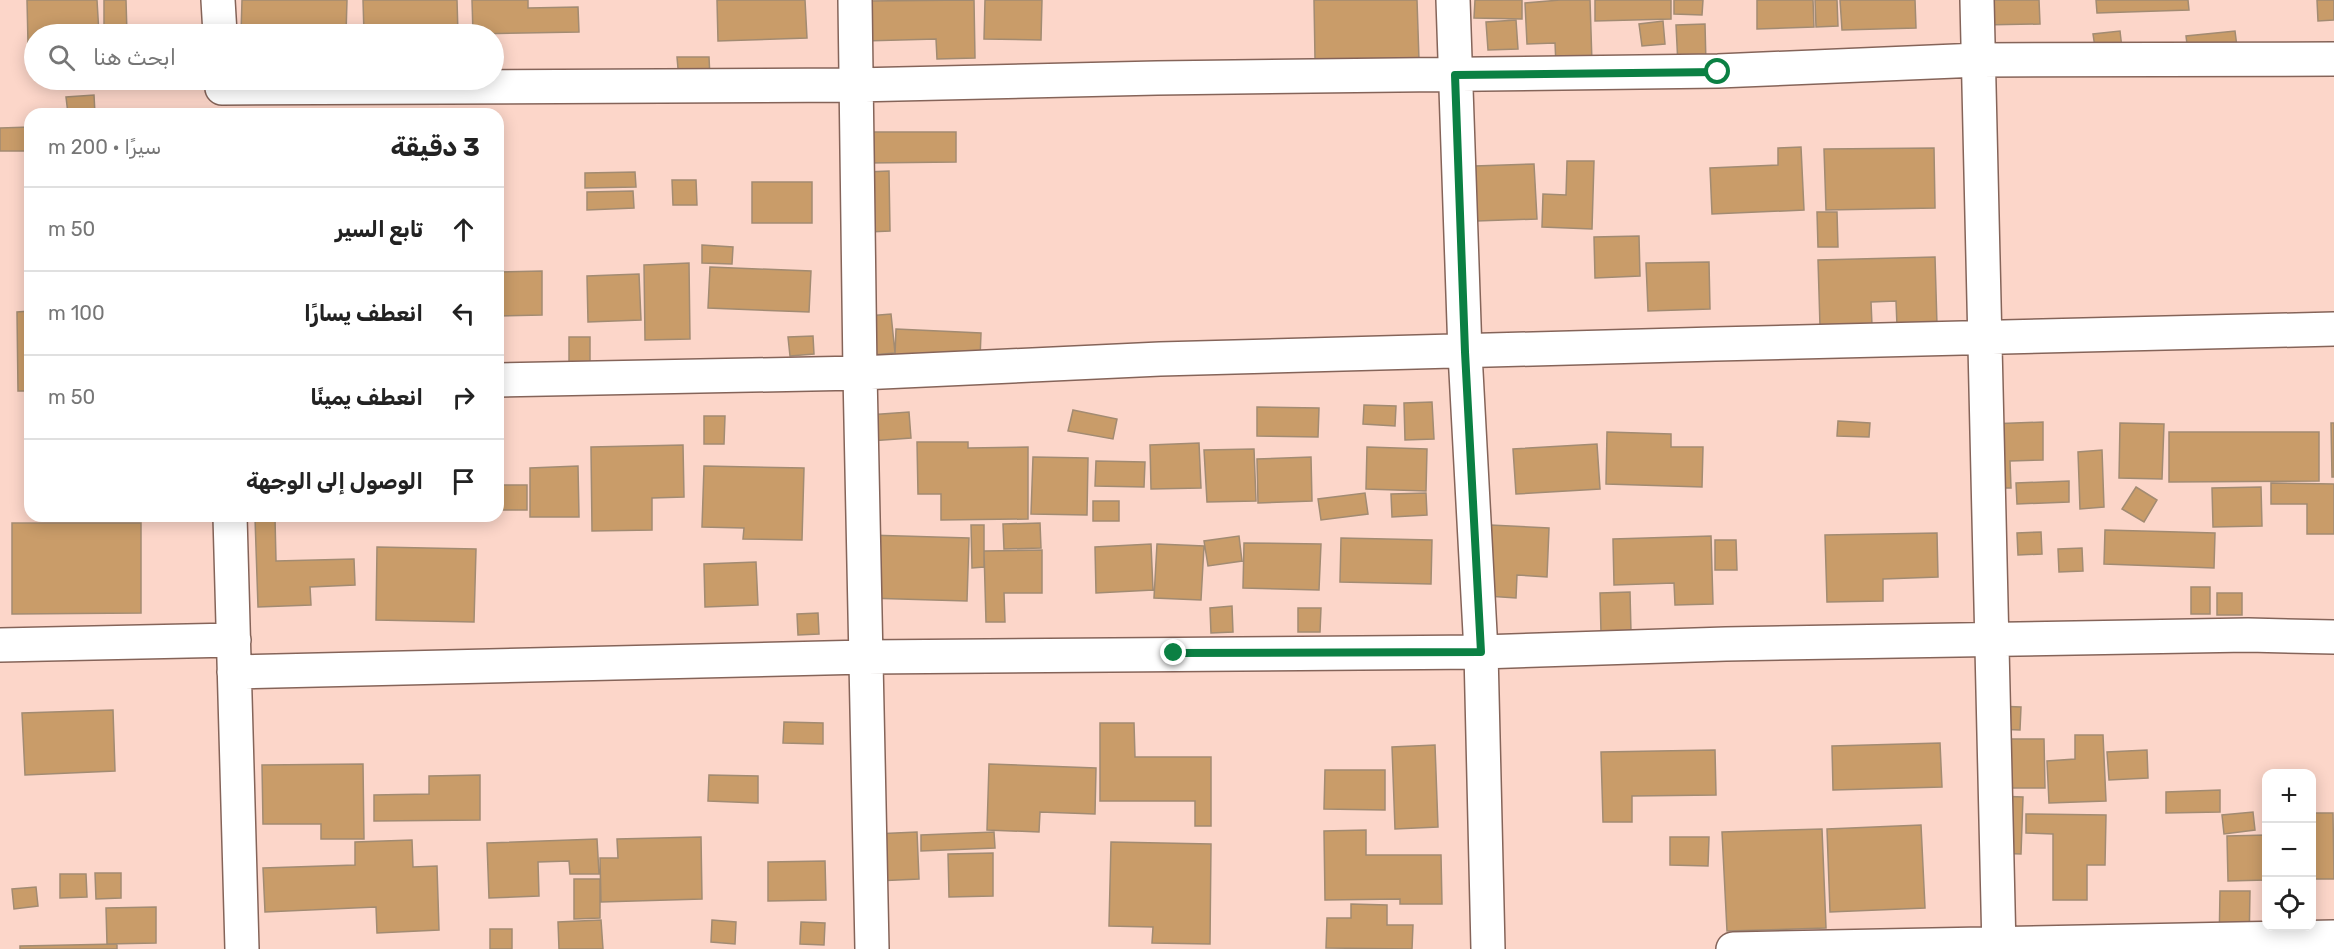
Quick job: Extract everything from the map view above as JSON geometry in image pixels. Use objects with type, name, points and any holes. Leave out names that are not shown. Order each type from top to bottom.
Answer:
[{"type":"street","points":[[218,0],[219,24]]},
{"type":"street","points":[[855,0],[872,949]]},
{"type":"street","points":[[1453,0],[1465,352],[1481,652],[1488,949]]},
{"type":"street","points":[[1977,0],[2000,946]]},
{"type":"street","points":[[504,90],[1718,72],[1979,60],[2334,59]]},
{"type":"street","points":[[222,94],[503,90]]},
{"type":"street","points":[[504,380],[860,373],[1160,359],[1984,336],[2334,329]]},
{"type":"street","points":[[230,522],[242,949]]},
{"type":"street","points":[[234,672],[866,657],[1481,652],[1726,644],[2248,636],[2334,638]]},
{"type":"street","points":[[0,645],[234,640]]},
{"type":"street","points":[[1733,949],[2000,946],[2334,937]]},
{"type":"building","points":[[27,0],[97,0],[98,24],[28,24]]},
{"type":"building","points":[[104,0],[126,0],[127,24],[104,24]]},
{"type":"building","points":[[242,0],[347,0],[346,24],[241,24]]},
{"type":"building","points":[[363,0],[457,0],[458,24],[364,24]]},
{"type":"building","points":[[472,0],[528,0],[528,8],[578,7],[579,32],[504,33],[504,24],[473,24]]},
{"type":"building","points":[[717,0],[805,0],[807,38],[718,41]]},
{"type":"building","points":[[974,0],[975,58],[937,59],[936,39],[864,41],[863,1]]},
{"type":"building","points":[[985,0],[1042,0],[1041,40],[984,39]]},
{"type":"building","points":[[1314,0],[1417,0],[1419,60],[1315,59]]},
{"type":"building","points":[[1475,0],[1522,0],[1522,19],[1474,18]]},
{"type":"building","points":[[1590,0],[1592,63],[1556,65],[1555,43],[1527,44],[1525,3]]},
{"type":"building","points":[[1595,0],[1671,0],[1671,19],[1595,21]]},
{"type":"building","points":[[1674,0],[1703,0],[1702,15],[1674,14]]},
{"type":"building","points":[[1757,0],[1813,0],[1814,27],[1757,29]]},
{"type":"building","points":[[1815,0],[1837,0],[1838,26],[1816,27]]},
{"type":"building","points":[[1840,0],[1915,0],[1916,28],[1842,30]]},
{"type":"building","points":[[1980,0],[2039,0],[2040,24],[1981,25]]},
{"type":"building","points":[[2096,0],[2188,0],[2189,10],[2097,13]]},
{"type":"building","points":[[2317,0],[2334,0],[2334,20],[2318,21]]},
{"type":"building","points":[[1516,20],[1518,49],[1488,50],[1486,22]]},
{"type":"building","points":[[1663,21],[1665,44],[1642,46],[1639,24]]},
{"type":"building","points":[[1705,24],[1706,64],[1678,65],[1676,25]]},
{"type":"building","points":[[2120,31],[2123,57],[2097,61],[2093,34]]},
{"type":"building","points":[[2235,31],[2238,55],[2189,60],[2186,36]]},
{"type":"building","points":[[677,57],[709,57],[710,78],[679,80]]},
{"type":"building","points":[[94,95],[95,108],[67,108],[66,97]]},
{"type":"building","points":[[24,127],[24,151],[0,151],[0,128]]},
{"type":"building","points":[[867,132],[956,132],[956,162],[867,163]]},
{"type":"building","points":[[1801,147],[1804,210],[1712,214],[1710,168],[1778,165],[1778,148]]},
{"type":"building","points":[[1934,148],[1935,208],[1826,210],[1824,149]]},
{"type":"building","points":[[1567,161],[1594,161],[1592,229],[1542,227],[1543,194],[1566,195]]},
{"type":"building","points":[[1534,164],[1537,219],[1477,221],[1475,166]]},
{"type":"building","points":[[889,171],[890,231],[868,232],[866,172]]},
{"type":"building","points":[[635,172],[636,187],[585,188],[585,173]]},
{"type":"building","points":[[672,180],[696,180],[697,205],[673,205]]},
{"type":"building","points":[[752,182],[812,182],[812,223],[752,223]]},
{"type":"building","points":[[633,191],[634,208],[587,210],[587,192]]},
{"type":"building","points":[[1817,212],[1837,212],[1838,247],[1818,247]]},
{"type":"building","points":[[1639,236],[1640,276],[1595,278],[1594,237]]},
{"type":"building","points":[[702,245],[733,247],[732,264],[702,263]]},
{"type":"building","points":[[1935,257],[1937,325],[1897,326],[1896,301],[1871,302],[1872,325],[1820,326],[1818,260]]},
{"type":"building","points":[[1709,262],[1710,309],[1648,311],[1646,263]]},
{"type":"building","points":[[689,263],[690,339],[645,340],[644,265]]},
{"type":"building","points":[[710,267],[811,271],[809,312],[708,308]]},
{"type":"building","points":[[542,271],[542,315],[504,316],[504,272]]},
{"type":"building","points":[[639,274],[641,320],[588,322],[587,276]]},
{"type":"building","points":[[24,311],[24,391],[18,391],[17,312]]},
{"type":"building","points":[[891,314],[895,353],[871,355],[867,316]]},
{"type":"building","points":[[896,329],[981,333],[980,359],[895,355]]},
{"type":"building","points":[[813,336],[814,354],[790,356],[788,337]]},
{"type":"building","points":[[569,337],[590,337],[590,362],[569,362]]},
{"type":"building","points":[[1432,402],[1434,439],[1405,440],[1404,403]]},
{"type":"building","points":[[1364,405],[1396,406],[1395,426],[1363,424]]},
{"type":"building","points":[[1257,407],[1319,408],[1318,437],[1257,436]]},
{"type":"building","points":[[1073,410],[1117,419],[1113,439],[1068,431]]},
{"type":"building","points":[[909,412],[911,438],[870,441],[868,415]]},
{"type":"building","points":[[704,416],[725,416],[724,444],[704,444]]},
{"type":"building","points":[[1838,421],[1870,423],[1869,437],[1837,436]]},
{"type":"building","points":[[2043,422],[2043,460],[2010,461],[2011,488],[1990,488],[1989,424]]},
{"type":"building","points":[[2120,423],[2164,424],[2162,479],[2119,478]]},
{"type":"building","points":[[2331,423],[2334,423],[2334,477],[2332,477]]},
{"type":"building","points":[[1607,432],[1671,434],[1671,447],[1703,447],[1702,487],[1606,484]]},
{"type":"building","points":[[2169,432],[2319,432],[2319,481],[2169,482]]},
{"type":"building","points":[[917,442],[968,442],[968,448],[1028,447],[1028,519],[941,520],[941,494],[918,494]]},
{"type":"building","points":[[1199,443],[1201,488],[1151,489],[1150,445]]},
{"type":"building","points":[[1597,444],[1600,489],[1516,494],[1513,449]]},
{"type":"building","points":[[683,445],[684,497],[652,498],[652,530],[592,531],[591,447]]},
{"type":"building","points":[[1367,447],[1427,449],[1426,491],[1366,489]]},
{"type":"building","points":[[1254,449],[1256,501],[1207,502],[1204,450]]},
{"type":"building","points":[[2102,450],[2104,507],[2080,509],[2078,452]]},
{"type":"building","points":[[1033,457],[1088,458],[1087,515],[1031,514]]},
{"type":"building","points":[[1311,457],[1312,501],[1258,503],[1257,459]]},
{"type":"building","points":[[1096,461],[1145,462],[1144,487],[1095,486]]},
{"type":"building","points":[[578,466],[579,517],[530,517],[530,468]]},
{"type":"building","points":[[704,466],[804,468],[802,540],[743,539],[744,528],[702,527]]},
{"type":"building","points":[[2069,481],[2069,502],[2017,504],[2016,483]]},
{"type":"building","points":[[2271,483],[2334,484],[2334,534],[2307,534],[2307,504],[2271,504]]},
{"type":"building","points":[[504,485],[527,485],[527,510],[504,510]]},
{"type":"building","points":[[2136,487],[2157,500],[2144,522],[2122,509]]},
{"type":"building","points":[[2261,487],[2262,526],[2213,527],[2212,488]]},
{"type":"building","points":[[1365,493],[1368,514],[1321,520],[1318,499]]},
{"type":"building","points":[[1426,493],[1427,515],[1392,517],[1391,494]]},
{"type":"building","points":[[1093,501],[1119,501],[1119,521],[1093,521]]},
{"type":"building","points":[[255,522],[275,522],[276,561],[354,559],[355,585],[310,587],[311,605],[258,607]]},
{"type":"building","points":[[12,523],[141,523],[141,613],[12,614]]},
{"type":"building","points":[[1040,523],[1041,548],[1004,549],[1003,524]]},
{"type":"building","points":[[971,525],[984,525],[984,567],[972,568]]},
{"type":"building","points":[[1490,525],[1549,528],[1547,577],[1517,575],[1516,598],[1487,596]]},
{"type":"building","points":[[2105,530],[2215,533],[2214,568],[2104,564]]},
{"type":"building","points":[[2041,532],[2042,554],[2018,555],[2017,533]]},
{"type":"building","points":[[1937,533],[1938,577],[1883,579],[1883,601],[1827,602],[1825,535]]},
{"type":"building","points":[[867,535],[969,538],[967,601],[866,598]]},
{"type":"building","points":[[1239,536],[1242,561],[1208,566],[1204,541]]},
{"type":"building","points":[[1711,536],[1713,604],[1675,605],[1674,583],[1614,585],[1613,539]]},
{"type":"building","points":[[1341,538],[1432,540],[1431,584],[1340,582]]},
{"type":"building","points":[[1715,540],[1736,540],[1737,570],[1715,570]]},
{"type":"building","points":[[1244,543],[1321,544],[1319,590],[1243,588]]},
{"type":"building","points":[[1151,544],[1153,590],[1096,593],[1095,547]]},
{"type":"building","points":[[1157,544],[1204,546],[1201,600],[1154,598]]},
{"type":"building","points":[[377,547],[476,549],[474,622],[376,620]]},
{"type":"building","points":[[2082,548],[2083,571],[2059,572],[2058,549]]},
{"type":"building","points":[[1042,550],[1042,593],[1004,593],[1005,622],[986,622],[984,551]]},
{"type":"building","points":[[756,562],[758,605],[705,607],[704,564]]},
{"type":"building","points":[[2191,587],[2210,587],[2210,614],[2191,614]]},
{"type":"building","points":[[1630,592],[1631,632],[1601,633],[1600,593]]},
{"type":"building","points":[[2217,593],[2242,593],[2242,615],[2217,615]]},
{"type":"building","points":[[1232,606],[1233,632],[1211,633],[1210,608]]},
{"type":"building","points":[[1298,608],[1321,608],[1320,632],[1298,632]]},
{"type":"building","points":[[818,613],[819,634],[798,635],[797,614]]},
{"type":"building","points":[[1996,706],[2021,707],[2020,730],[1995,729]]},
{"type":"building","points":[[113,710],[115,771],[25,775],[22,713]]},
{"type":"building","points":[[784,722],[823,723],[823,744],[783,743]]},
{"type":"building","points":[[1100,723],[1134,723],[1135,757],[1211,757],[1211,826],[1195,826],[1195,801],[1100,801]]},
{"type":"building","points":[[2075,735],[2103,735],[2106,801],[2049,803],[2047,761],[2075,759]]},
{"type":"building","points":[[1994,739],[2044,739],[2045,788],[1995,788]]},
{"type":"building","points":[[1940,743],[1942,787],[1833,790],[1832,746]]},
{"type":"building","points":[[1435,745],[1438,827],[1395,829],[1392,747]]},
{"type":"building","points":[[1715,750],[1716,795],[1632,796],[1632,822],[1603,822],[1601,752]]},
{"type":"building","points":[[2147,750],[2148,778],[2109,780],[2107,752]]},
{"type":"building","points":[[363,764],[364,839],[321,839],[321,824],[263,824],[262,765]]},
{"type":"building","points":[[989,764],[1096,768],[1095,814],[1040,812],[1039,832],[987,830]]},
{"type":"building","points":[[1325,770],[1385,770],[1385,810],[1324,809]]},
{"type":"building","points":[[480,775],[480,820],[374,821],[374,795],[429,794],[429,776]]},
{"type":"building","points":[[709,775],[758,776],[758,803],[708,801]]},
{"type":"building","points":[[2220,790],[2220,812],[2166,813],[2166,792]]},
{"type":"building","points":[[1995,796],[2023,797],[2021,854],[1993,853]]},
{"type":"building","points":[[2253,812],[2255,830],[2224,834],[2222,815]]},
{"type":"building","points":[[2316,813],[2333,813],[2334,879],[2316,879]]},
{"type":"building","points":[[2026,814],[2106,815],[2105,865],[2087,865],[2087,900],[2053,900],[2053,834],[2026,833]]},
{"type":"building","points":[[1921,825],[1925,908],[1830,912],[1827,829]]},
{"type":"building","points":[[1822,829],[1826,928],[1727,931],[1722,832]]},
{"type":"building","points":[[1366,830],[1366,855],[1441,855],[1442,904],[1400,904],[1400,899],[1325,900],[1324,831]]},
{"type":"building","points":[[917,832],[919,879],[876,881],[874,834]]},
{"type":"building","points":[[994,832],[995,848],[921,851],[921,835]]},
{"type":"building","points":[[2262,835],[2262,880],[2228,881],[2227,836]]},
{"type":"building","points":[[701,837],[702,899],[601,902],[600,858],[618,858],[617,839]]},
{"type":"building","points":[[1670,837],[1709,837],[1708,866],[1670,865]]},
{"type":"building","points":[[597,839],[599,874],[570,874],[569,861],[538,862],[539,896],[489,898],[487,843]]},
{"type":"building","points":[[412,840],[413,867],[437,866],[439,930],[377,933],[376,907],[265,912],[263,868],[355,865],[355,842]]},
{"type":"building","points":[[1111,842],[1211,844],[1210,944],[1152,943],[1153,927],[1109,926]]},
{"type":"building","points":[[993,853],[993,896],[949,897],[948,854]]},
{"type":"building","points":[[825,861],[826,900],[768,901],[768,862]]},
{"type":"building","points":[[95,873],[121,873],[121,898],[96,899]]},
{"type":"building","points":[[60,874],[86,874],[87,897],[60,898]]},
{"type":"building","points":[[574,879],[600,879],[600,918],[574,919]]},
{"type":"building","points":[[36,887],[38,906],[14,909],[12,889]]},
{"type":"building","points":[[2220,891],[2250,891],[2249,949],[2219,949]]},
{"type":"building","points":[[1351,904],[1387,905],[1387,925],[1413,925],[1412,949],[1326,948],[1327,918],[1351,918]]},
{"type":"building","points":[[156,907],[156,943],[107,944],[106,908]]},
{"type":"building","points":[[601,920],[603,949],[559,949],[558,922]]},
{"type":"building","points":[[712,920],[736,922],[735,944],[711,942]]},
{"type":"building","points":[[801,922],[825,923],[824,945],[800,944]]},
{"type":"building","points":[[490,929],[512,929],[512,949],[490,949]]},
{"type":"building","points":[[117,944],[117,949],[20,949],[20,946]]},
{"type":"route","points":[[1174,653],[1481,652],[1465,352],[1455,75],[1718,72]]}]
